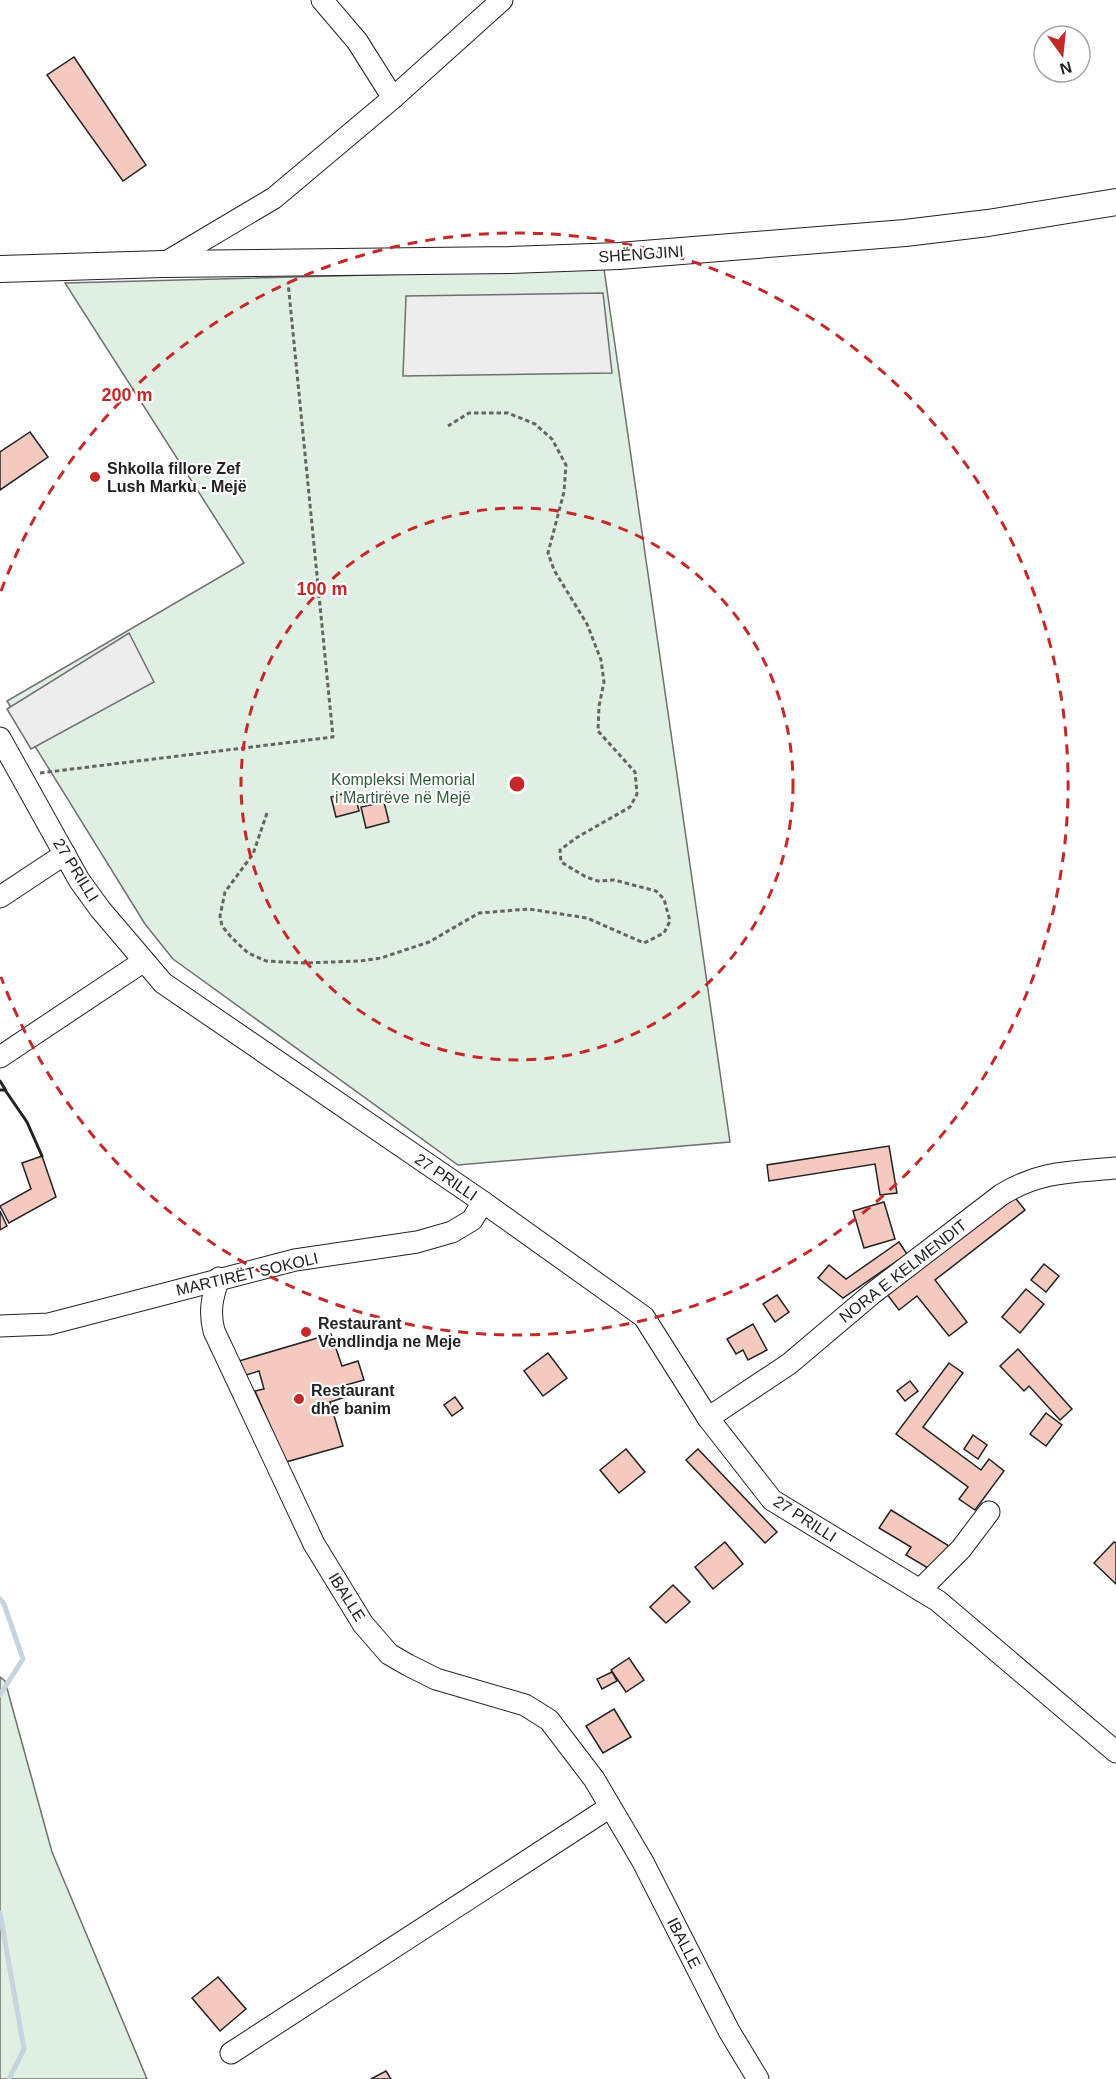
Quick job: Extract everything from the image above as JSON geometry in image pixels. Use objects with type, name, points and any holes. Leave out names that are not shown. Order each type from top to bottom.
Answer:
[{"type":"main road","name":"SHËNGJINI","points":[[0,269],[619,256],[915,232],[988,223],[1116,202]]},
{"type":"street","points":[[322,0],[357,41],[393,98]]},
{"type":"street","points":[[163,264],[274,198],[393,98],[502,0]]},
{"type":"street","name":"27 PRILLI","points":[[0,738],[79,880],[100,909],[163,983],[483,1202],[644,1317],[708,1418],[772,1500],[938,1601],[1116,1752]]},
{"type":"street","points":[[0,897],[65,854]]},
{"type":"street","points":[[0,1057],[144,961]]},
{"type":"street","name":"NORA E KELMENDIT","points":[[708,1418],[789,1364],[873,1293],[1000,1195],[1019,1184],[1049,1174],[1116,1168]]},
{"type":"street","name":"MARTIRËT SOKOLI","points":[[0,1326],[49,1324],[295,1260],[417,1242],[452,1232],[472,1220],[483,1202]]},
{"type":"street","name":"IBALLE","points":[[219,1278],[210,1315],[214,1331],[314,1544],[363,1624],[389,1654],[408,1665],[436,1679],[525,1705],[549,1720],[594,1779],[642,1862],[729,2031],[758,2079]]},
{"type":"street","points":[[920,1590],[961,1549],[989,1512]]},
{"type":"street","points":[[231,2053],[610,1807]]},
{"type":"path","points":[[21,775],[333,737],[286,263]]},
{"type":"path","points":[[267,813],[253,854],[225,892],[220,916],[222,926],[231,937],[248,952],[266,961],[327,963],[360,962],[381,958],[429,942],[479,913],[529,909],[587,918],[644,943],[664,933],[670,921],[664,899],[656,891],[614,880],[592,879],[561,862],[560,850],[576,838],[630,807],[637,794],[635,772],[598,731],[598,706],[604,682],[602,660],[588,624],[554,570],[548,553],[564,492],[566,465],[552,439],[535,424],[508,413],[469,413],[448,426]]},
{"type":"green space","name":"Kompleksi Memorial i Martirëve në Mejë","points":[[604,269],[730,1142],[458,1165],[173,959],[145,924],[7,701],[244,563],[65,283]]},
{"type":"green space","points":[[0,1677],[5,1681],[52,1852],[147,2079],[0,2079]]},
{"type":"shaded area","points":[[603,293],[612,373],[403,376],[406,296]]},
{"type":"shaded area","points":[[129,633],[154,682],[31,749],[7,709]]},
{"type":"building","points":[[74,57],[146,165],[123,181],[47,75]]},
{"type":"building","points":[[30,432],[48,457],[0,490],[0,452]]},
{"type":"building","points":[[354,791],[359,811],[336,817],[331,797]]},
{"type":"building","points":[[384,802],[389,822],[366,828],[361,807]]},
{"type":"building","points":[[889,1146],[897,1193],[880,1195],[875,1164],[769,1181],[767,1165]]},
{"type":"building","points":[[42,1156],[56,1197],[9,1223],[0,1206],[31,1189],[22,1163]]},
{"type":"building","points":[[1013,1195],[1025,1210],[935,1280],[967,1322],[949,1336],[917,1296],[899,1310],[886,1293]]},
{"type":"building","points":[[884,1202],[895,1239],[864,1248],[853,1211]]},
{"type":"building","points":[[0,1211],[7,1226],[0,1230]]},
{"type":"building","points":[[899,1242],[907,1254],[843,1298],[818,1278],[829,1265],[846,1279]]},
{"type":"building","points":[[1044,1264],[1059,1276],[1046,1292],[1031,1280]]},
{"type":"building","points":[[1026,1289],[1044,1304],[1020,1333],[1002,1317]]},
{"type":"building","points":[[777,1295],[789,1312],[775,1322],[763,1304]]},
{"type":"building","points":[[753,1324],[767,1350],[748,1360],[743,1350],[736,1354],[727,1339]]},
{"type":"building","name":"Restaurant dhe banim","points":[[331,1334],[342,1366],[358,1361],[364,1380],[346,1385],[349,1396],[330,1402],[343,1446],[286,1462],[255,1391],[264,1389],[259,1371],[243,1376],[239,1361]]},
{"type":"building","points":[[1018,1349],[1072,1409],[1060,1420],[1029,1386],[1024,1391],[1000,1366]]},
{"type":"building","points":[[548,1353],[567,1378],[543,1396],[524,1371]]},
{"type":"building","points":[[949,1363],[963,1373],[923,1427],[981,1470],[989,1459],[1004,1471],[975,1510],[959,1499],[968,1487],[896,1434]]},
{"type":"building","points":[[910,1381],[918,1391],[905,1401],[897,1391]]},
{"type":"building","points":[[455,1397],[463,1408],[452,1416],[444,1405]]},
{"type":"building","points":[[1046,1413],[1062,1425],[1046,1446],[1030,1434]]},
{"type":"building","points":[[973,1435],[987,1445],[978,1459],[964,1449]]},
{"type":"building","points":[[626,1449],[645,1472],[619,1493],[600,1470]]},
{"type":"building","points":[[698,1449],[777,1532],[765,1543],[686,1460]]},
{"type":"building","points":[[891,1510],[949,1546],[933,1571],[906,1555],[911,1547],[879,1528]]},
{"type":"building","points":[[725,1542],[743,1564],[713,1589],[695,1567]]},
{"type":"building","points":[[1114,1542],[1116,1543],[1116,1584],[1094,1563]]},
{"type":"building","points":[[673,1585],[690,1602],[666,1623],[650,1607]]},
{"type":"building","points":[[629,1658],[644,1680],[626,1692],[611,1670]]},
{"type":"building","points":[[612,1672],[617,1681],[602,1689],[597,1679]]},
{"type":"building","points":[[614,1709],[631,1737],[603,1753],[586,1726]]},
{"type":"building","points":[[218,1977],[246,2009],[220,2031],[192,1998]]},
{"type":"building","points":[[386,2071],[391,2079],[371,2079]]},
{"type":"waterway","points":[[0,1599],[4,1604],[23,1659],[0,1695]]},
{"type":"waterway","points":[[0,1913],[24,2049],[9,2079]]},
{"type":"wall","points":[[0,1081],[5,1089]]},
{"type":"wall","points":[[0,1090],[5,1090],[27,1122],[42,1156]]},
{"type":"place","name":"Shkolla fillore Zef Lush Marku - Mejë","points":[[95,477]]},
{"type":"place","name":"Restaurant Vendlindja ne Meje","points":[[306,1332]]},
{"type":"place","name":"Restaurant dhe banim","points":[[299,1399]]}]
